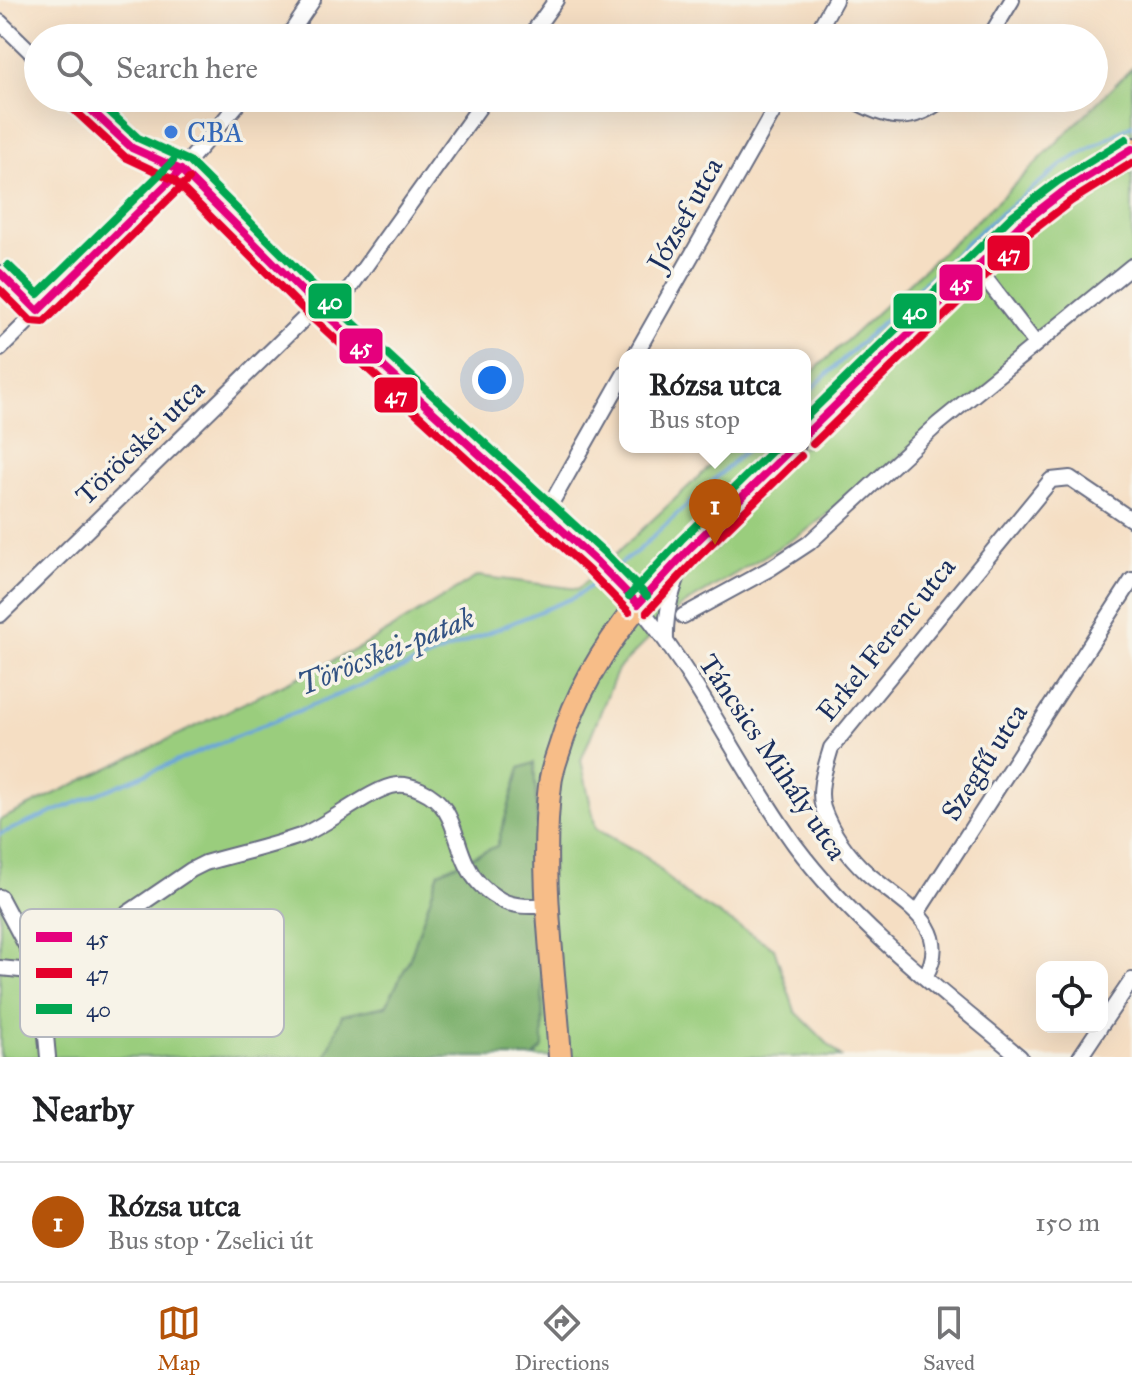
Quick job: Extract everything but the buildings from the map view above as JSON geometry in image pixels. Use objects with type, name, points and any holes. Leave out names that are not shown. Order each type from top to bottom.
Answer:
[{"type":"main road","points":[[811,429],[1020,225],[1064,191],[1132,149]]},
{"type":"main road","points":[[560,1057],[547,844],[550,783],[560,745],[592,670],[630,596],[689,549],[787,453]]},
{"type":"street","points":[[297,24],[313,0]]},
{"type":"street","points":[[539,24],[556,0]]},
{"type":"street","points":[[822,24],[835,0]]},
{"type":"street","points":[[997,24],[1012,0]]},
{"type":"street","points":[[0,22],[24,45]]},
{"type":"street","points":[[92,112],[132,148],[181,170]]},
{"type":"street","points":[[0,349],[181,170],[231,112]]},
{"type":"street","points":[[329,317],[476,112]]},
{"type":"street","name":"József utca","points":[[638,349],[773,112]]},
{"type":"street","points":[[874,112],[895,118],[922,112]]},
{"type":"street","name":"Táncsics Mihály utca","points":[[181,170],[317,306],[597,562],[630,596],[666,641],[795,844],[828,886],[862,923],[1020,1057]]},
{"type":"street","points":[[976,266],[1036,344]]},
{"type":"street","points":[[683,616],[771,568],[809,543],[938,424],[1132,266]]},
{"type":"street","points":[[0,273],[38,311]]},
{"type":"street","name":"Töröcskei utca","points":[[0,615],[317,306]]},
{"type":"street","points":[[544,516],[619,384]]},
{"type":"street","name":"Erkel Ferenc utca","points":[[917,913],[865,871],[837,838],[822,805],[823,775],[831,748],[1051,480],[1070,478],[1132,520]]},
{"type":"street","points":[[666,641],[665,615],[670,594],[689,549]]},
{"type":"street","name":"Szegfű utca","points":[[917,913],[1132,580]]},
{"type":"street","points":[[134,909],[205,863],[300,836],[326,824],[378,790],[397,785],[431,794],[444,807],[455,826],[467,866],[480,884],[498,899],[517,906],[549,906]]},
{"type":"street","points":[[0,897],[20,934]]},
{"type":"street","points":[[917,913],[932,934],[934,947],[925,977]]},
{"type":"street","points":[[0,968],[20,970]]},
{"type":"street","points":[[1108,1016],[1132,980]]},
{"type":"street","points":[[1080,1057],[1096,1033]]},
{"type":"street","points":[[46,1037],[48,1057]]},
{"type":"green space","points":[[1132,68],[1132,272],[806,531],[680,607],[618,669],[581,760],[596,829],[647,857],[684,893],[774,948],[795,1011],[841,1057],[534,1057],[543,1047],[541,898],[534,763],[520,768],[497,846],[439,872],[409,961],[386,1006],[342,1015],[326,1057],[0,1057],[0,820],[363,646],[478,576],[578,589],[725,453],[811,453],[811,373],[1003,196],[1088,112],[1108,112],[1108,92]]},
{"type":"green space","points":[[534,763],[541,898],[543,1047],[534,1057],[326,1057],[342,1015],[386,1006],[409,961],[439,872],[497,846],[520,768]]},
{"type":"waterway","name":"Töröcskei-patak","points":[[811,389],[984,227],[1063,164],[1132,125]]},
{"type":"waterway","name":"Töröcskei-patak","points":[[611,571],[640,549],[743,453]]},
{"type":"waterway","name":"Töröcskei-patak","points":[[0,834],[575,597],[604,576]]},
{"type":"transit line","name":"47","points":[[76,112],[125,157],[174,180],[309,315],[589,571],[629,612]]},
{"type":"transit line","name":"45","points":[[93,112],[132,148],[181,170],[317,306],[597,562],[638,604]]},
{"type":"transit line","name":"40","points":[[110,112],[138,138],[189,161],[325,297],[605,553],[647,596]]},
{"type":"transit line","name":"40","points":[[811,412],[1012,216],[1058,181],[1126,139]]},
{"type":"transit line","name":"45","points":[[811,429],[1020,225],[1064,191],[1132,149]]},
{"type":"transit line","name":"40","points":[[8,265],[38,294],[173,161]]},
{"type":"transit line","name":"47","points":[[813,444],[1028,234],[1071,201],[1132,163]]},
{"type":"transit line","name":"45","points":[[0,273],[38,311],[181,170]]},
{"type":"transit line","name":"47","points":[[0,290],[31,321],[44,322],[189,179]]},
{"type":"transit line","name":"40","points":[[629,596],[770,453]]},
{"type":"transit line","name":"45","points":[[638,604],[787,453]]},
{"type":"transit line","name":"47","points":[[647,612],[801,456]]},
{"type":"place","name":"CBA","points":[[171,132]]},
{"type":"place","name":"Rózsa utca","points":[[715,545]]}]
